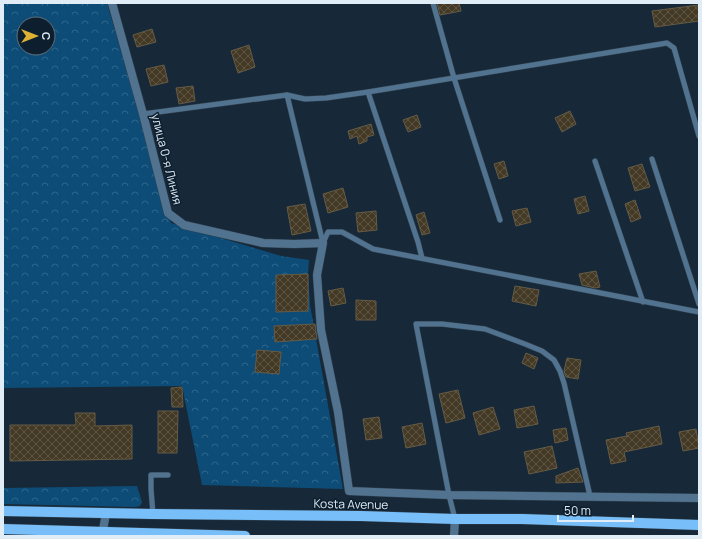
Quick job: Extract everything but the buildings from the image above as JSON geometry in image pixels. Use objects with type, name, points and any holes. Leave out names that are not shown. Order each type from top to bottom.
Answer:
[{"type":"main road","name":"Kosta Avenue","points":[[3,511],[522,519],[699,525]]},
{"type":"main road","points":[[3,529],[103,534],[245,536]]},
{"type":"street","name":"улица 0-я Линия","points":[[112,3],[143,114],[168,213],[184,225],[263,243],[323,243]]},
{"type":"street","points":[[323,243],[317,275],[321,330],[338,412],[349,491],[449,495],[699,498]]},
{"type":"street","points":[[103,534],[106,513]]},
{"type":"street","points":[[454,536],[455,519]]},
{"type":"lane","points":[[433,3],[454,78],[500,220]]},
{"type":"lane","points":[[143,114],[287,95],[305,99],[326,98],[667,43],[674,48],[699,136]]},
{"type":"lane","points":[[368,92],[422,258]]},
{"type":"lane","points":[[287,95],[323,243]]},
{"type":"lane","points":[[652,158],[699,304]]},
{"type":"lane","points":[[595,161],[643,302]]},
{"type":"lane","points":[[323,243],[328,232],[342,232],[373,249],[699,312]]},
{"type":"lane","points":[[455,519],[416,324],[442,324],[485,330],[542,351],[554,360],[564,383],[590,496]]},
{"type":"lane","points":[[153,514],[151,475],[168,475]]},
{"type":"green space","points":[[3,3],[107,3],[171,223],[281,256],[309,260],[308,274],[310,305],[343,489],[202,485],[182,386],[3,388]]},
{"type":"green space","points":[[137,486],[142,502],[140,506],[135,507],[3,504],[3,488]]}]
